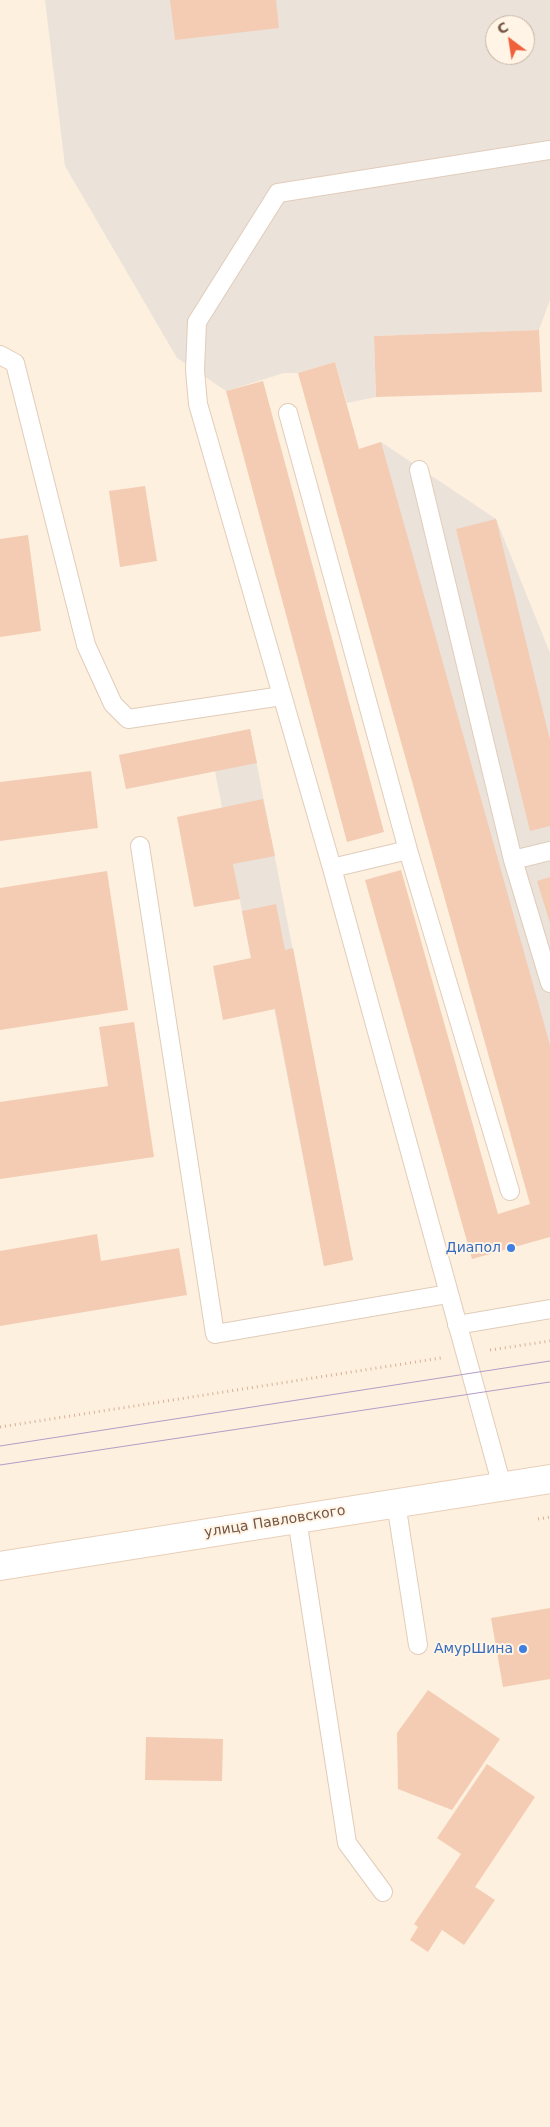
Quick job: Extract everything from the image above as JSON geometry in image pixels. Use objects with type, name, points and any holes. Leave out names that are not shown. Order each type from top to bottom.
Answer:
[{"type":"street","name":"улица Павловского","points":[[0,1566],[550,1479]]},
{"type":"lane","points":[[502,1486],[332,868],[198,404],[195,370],[197,322],[278,193],[550,150]]},
{"type":"lane","points":[[0,356],[15,363],[86,645],[112,704],[128,719],[282,696]]},
{"type":"lane","points":[[288,413],[408,850],[510,1191]]},
{"type":"lane","points":[[419,470],[513,860],[550,983]]},
{"type":"lane","points":[[140,846],[215,1334],[448,1294]]},
{"type":"lane","points":[[332,868],[408,850]]},
{"type":"lane","points":[[513,860],[550,851]]},
{"type":"lane","points":[[457,1326],[550,1309]]},
{"type":"lane","points":[[396,1503],[418,1645]]},
{"type":"lane","points":[[297,1519],[347,1843],[382,1892]]},
{"type":"path","points":[[0,1427],[550,1341]]},
{"type":"path","points":[[538,1519],[550,1518]]},
{"type":"shaded area","points":[[45,0],[550,0],[550,300],[539,330],[374,336],[376,397],[347,403],[335,362],[298,373],[284,373],[226,391],[177,358],[65,166]]},
{"type":"shaded area","points":[[381,442],[496,519],[550,653],[550,1164],[360,449]]},
{"type":"shaded area","points":[[250,729],[353,1260],[324,1266],[264,956],[251,958],[215,771],[126,789],[119,755]]},
{"type":"building","points":[[170,0],[276,0],[279,28],[175,40]]},
{"type":"building","points":[[539,330],[542,392],[376,397],[374,336]]},
{"type":"building","points":[[335,362],[359,449],[381,442],[550,1045],[550,1237],[472,1259],[365,880],[401,870],[498,1214],[530,1204],[298,373]]},
{"type":"building","points":[[263,381],[384,832],[347,842],[226,391]]},
{"type":"building","points":[[145,486],[157,561],[120,567],[109,491]]},
{"type":"building","points":[[496,519],[550,740],[550,826],[530,831],[456,529]]},
{"type":"building","points":[[28,535],[41,631],[0,637],[0,539]]},
{"type":"building","points":[[250,729],[257,763],[126,789],[119,755]]},
{"type":"building","points":[[91,771],[98,828],[0,841],[0,782]]},
{"type":"building","points":[[263,799],[275,856],[233,864],[240,899],[194,907],[177,817]]},
{"type":"building","points":[[107,871],[128,1010],[0,1030],[0,888]]},
{"type":"building","points":[[550,877],[550,923],[537,881]]},
{"type":"building","points":[[276,904],[285,950],[293,948],[353,1260],[324,1266],[275,1009],[223,1020],[213,966],[251,958],[242,911]]},
{"type":"building","points":[[134,1022],[154,1157],[0,1179],[0,1102],[108,1086],[99,1027]]},
{"type":"building","points":[[97,1234],[101,1261],[179,1248],[187,1295],[0,1326],[0,1251]]},
{"type":"building","name":"АмурШина","points":[[550,1608],[550,1679],[503,1687],[491,1618]]},
{"type":"building","points":[[428,1690],[500,1739],[452,1810],[398,1789],[397,1733]]},
{"type":"building","points":[[146,1737],[223,1739],[222,1781],[145,1780]]},
{"type":"building","points":[[487,1764],[535,1797],[475,1887],[495,1900],[464,1945],[442,1930],[428,1952],[410,1940],[418,1927],[414,1924],[461,1854],[437,1838]]},
{"type":"tram line","points":[[0,1446],[550,1361]]},
{"type":"tram line","points":[[0,1465],[550,1382]]},
{"type":"place","name":"Диапол","points":[[511,1248]]},
{"type":"place","name":"АмурШина","points":[[523,1649]]}]
